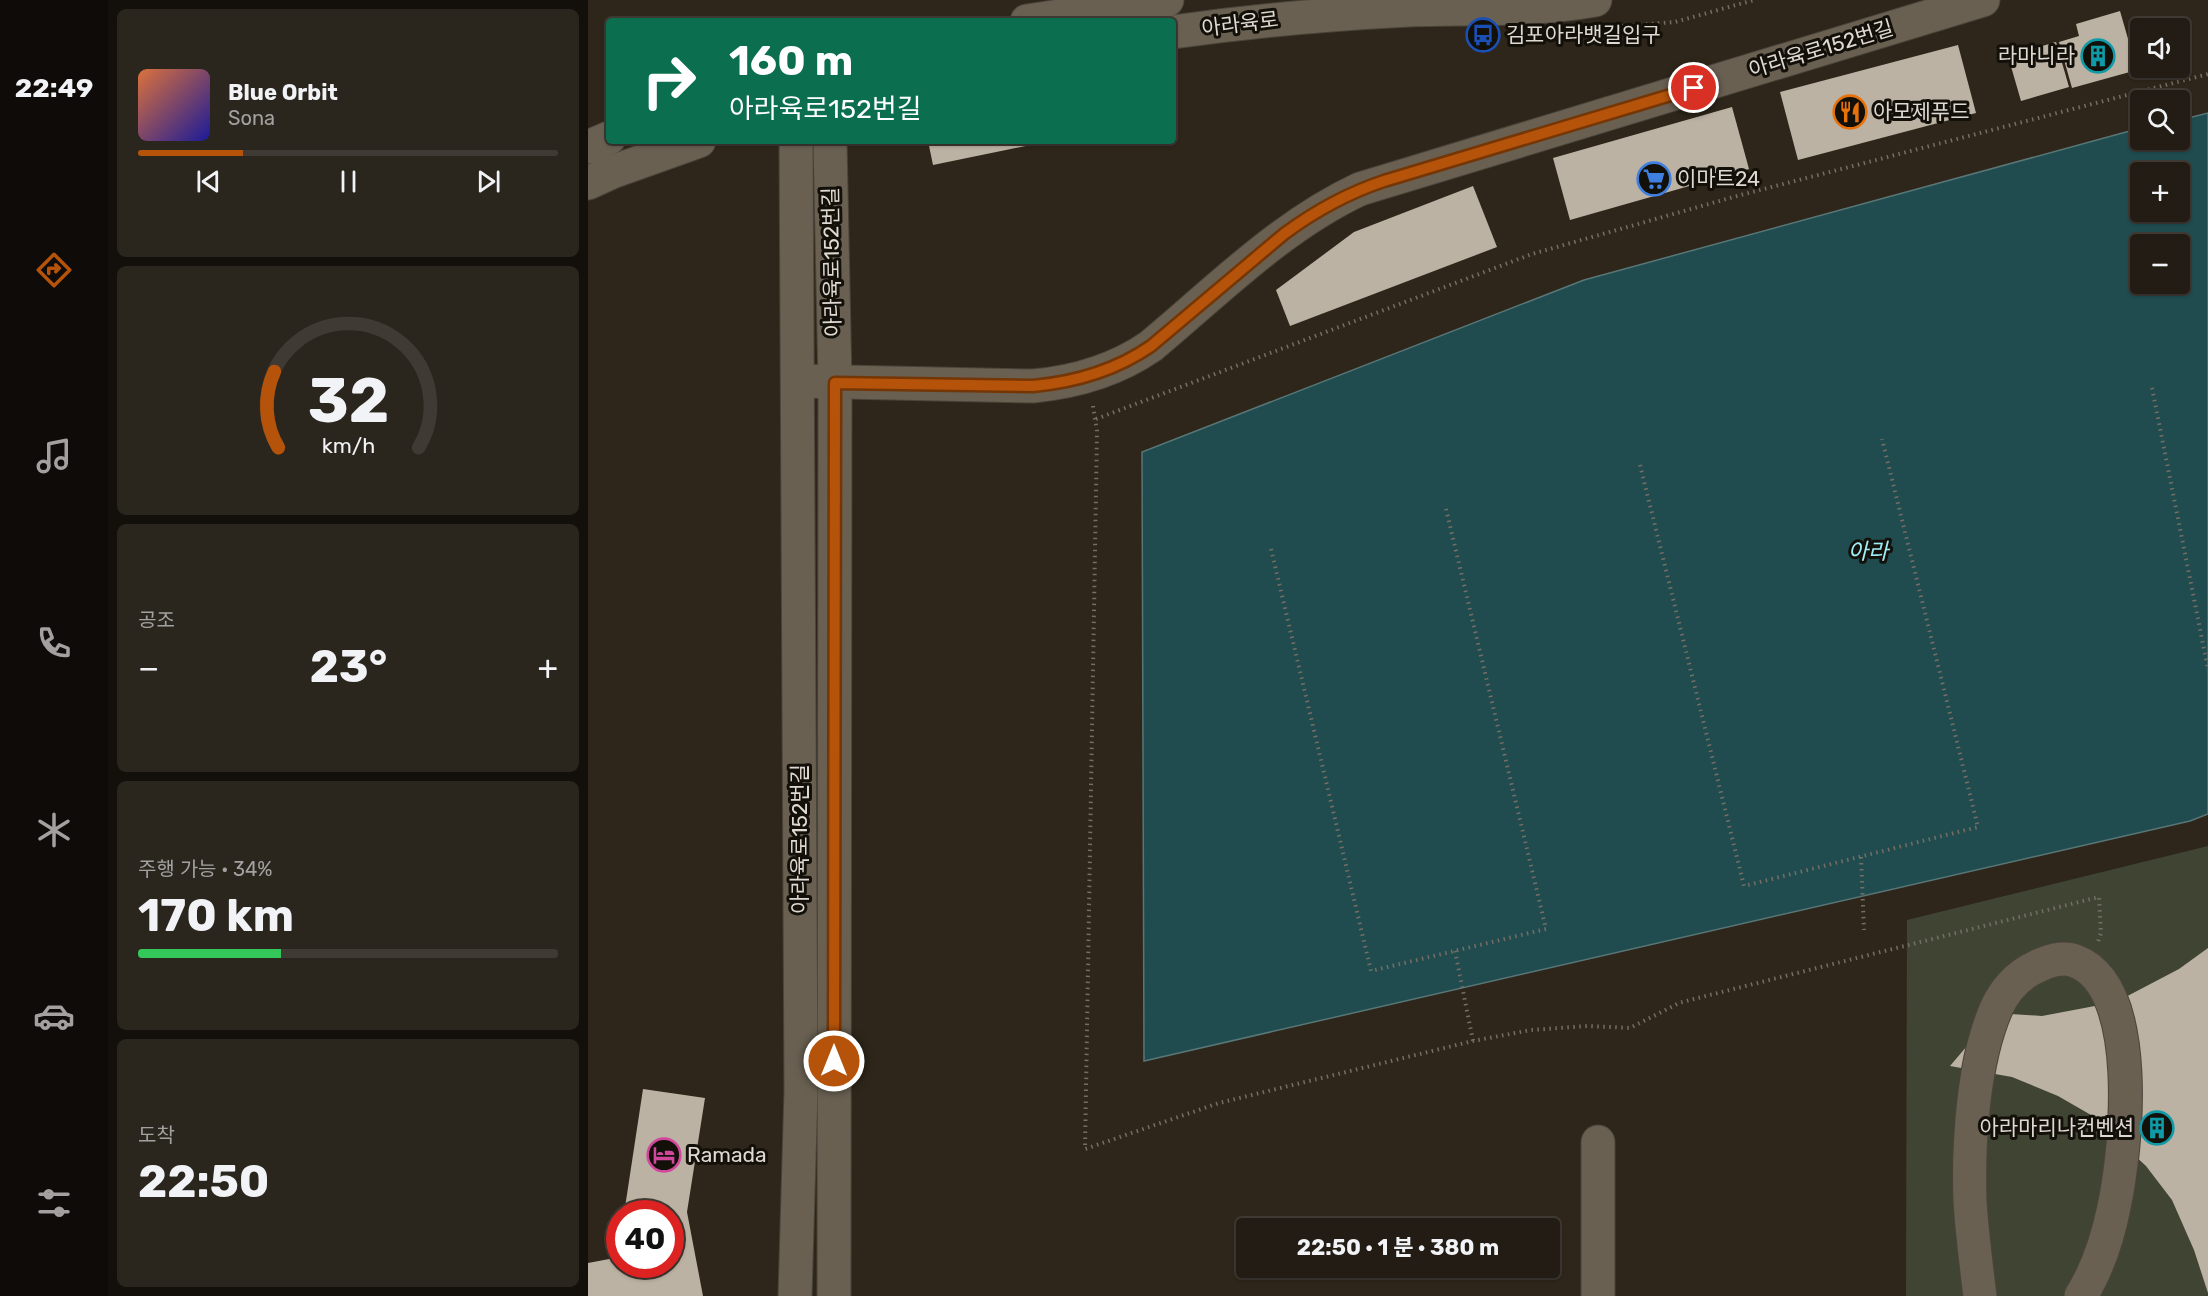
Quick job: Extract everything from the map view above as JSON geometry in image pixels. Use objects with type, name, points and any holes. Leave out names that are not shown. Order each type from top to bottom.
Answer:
[{"type":"street","points":[[1047,18],[1167,0]]},
{"type":"street","name":"아라육로","points":[[1176,32],[1272,19],[1410,10],[1506,9],[1595,0]]},
{"type":"street","name":"아라육로152번길","points":[[798,381],[1033,386],[1078,379],[1116,367],[1142,352],[1300,222],[1338,199],[1360,189],[1983,0]]},
{"type":"street","points":[[588,147],[606,139]]},
{"type":"street","points":[[588,183],[691,144]]},
{"type":"street","name":"아라육로152번길","points":[[795,1296],[801,1091],[796,144]]},
{"type":"street","name":"아라육로152번길","points":[[830,144],[835,383],[834,1296]]},
{"type":"street","points":[[1980,1296],[1972,1225],[1970,1157],[1978,1076],[1988,1031],[2004,995],[2016,980],[2043,963],[2069,959],[2086,967],[2106,990],[2114,1008],[2124,1054],[2126,1100],[2123,1147],[2114,1209],[2088,1285],[2081,1296]]},
{"type":"street","points":[[1598,1142],[1598,1296]]},
{"type":"path","points":[[1096,419],[1533,254],[1737,196],[2208,74]]},
{"type":"path","points":[[1078,379],[1094,408],[1097,443],[1085,1149],[1219,1103],[1473,1041],[1532,1030],[1588,1026],[1630,1028],[1679,1003],[2100,897],[2101,933],[2086,967]]},
{"type":"path","points":[[2152,388],[2208,669]]},
{"type":"path","points":[[1640,465],[1744,886],[1978,827],[1882,439]]},
{"type":"path","points":[[1271,549],[1371,971],[1546,929],[1446,509]]},
{"type":"path","points":[[1861,856],[1864,930]]},
{"type":"path","points":[[1455,951],[1473,1041]]},
{"type":"green space","points":[[2208,846],[2208,1296],[1906,1296],[1907,920]]},
{"type":"water","name":"아라","points":[[2208,113],[2208,814],[2190,821],[1144,1061],[1142,452],[1584,280],[2130,131],[2130,150],[2190,150],[2190,118]]},
{"type":"building","name":"라마니라","points":[[2120,11],[2130,46],[2130,72],[2072,88],[2059,42],[2079,36],[2076,24]]},
{"type":"building","points":[[2056,42],[2069,87],[2021,101],[2008,56]]},
{"type":"building","points":[[1958,45],[1976,113],[1798,160],[1780,92]]},
{"type":"building","points":[[1732,107],[1749,169],[1570,220],[1553,158]]},
{"type":"building","points":[[929,144],[1035,144],[933,165]]},
{"type":"building","points":[[1473,186],[1497,247],[1290,326],[1276,290],[1354,232]]},
{"type":"building","name":"아라마리나컨벤션","points":[[2208,948],[2208,1293],[2194,1250],[2172,1200],[2146,1166],[2091,1115],[2058,1096],[2012,1077],[1950,1066],[1995,1013],[2042,1016],[2116,1002],[2179,969]]},
{"type":"building","name":"Ramada","points":[[643,1089],[705,1098],[687,1212],[703,1296],[588,1296],[588,1263],[606,1260],[606,1278],[684,1278],[684,1200],[626,1200]]},
{"type":"place","name":"김포아라뱃길입구","points":[[1483,35]]},
{"type":"place","name":"라마니라","points":[[2098,56]]},
{"type":"place","name":"아모제푸드","points":[[1850,112]]},
{"type":"place","name":"이마트24","points":[[1654,179]]},
{"type":"place","name":"아라마리나컨벤션","points":[[2157,1128]]},
{"type":"place","name":"Ramada","points":[[664,1155]]},
{"type":"route","points":[[834,1061],[835,383],[1033,386],[1100,374],[1133,358],[1151,346],[1284,234],[1338,199],[1384,181],[1694,88]]}]
